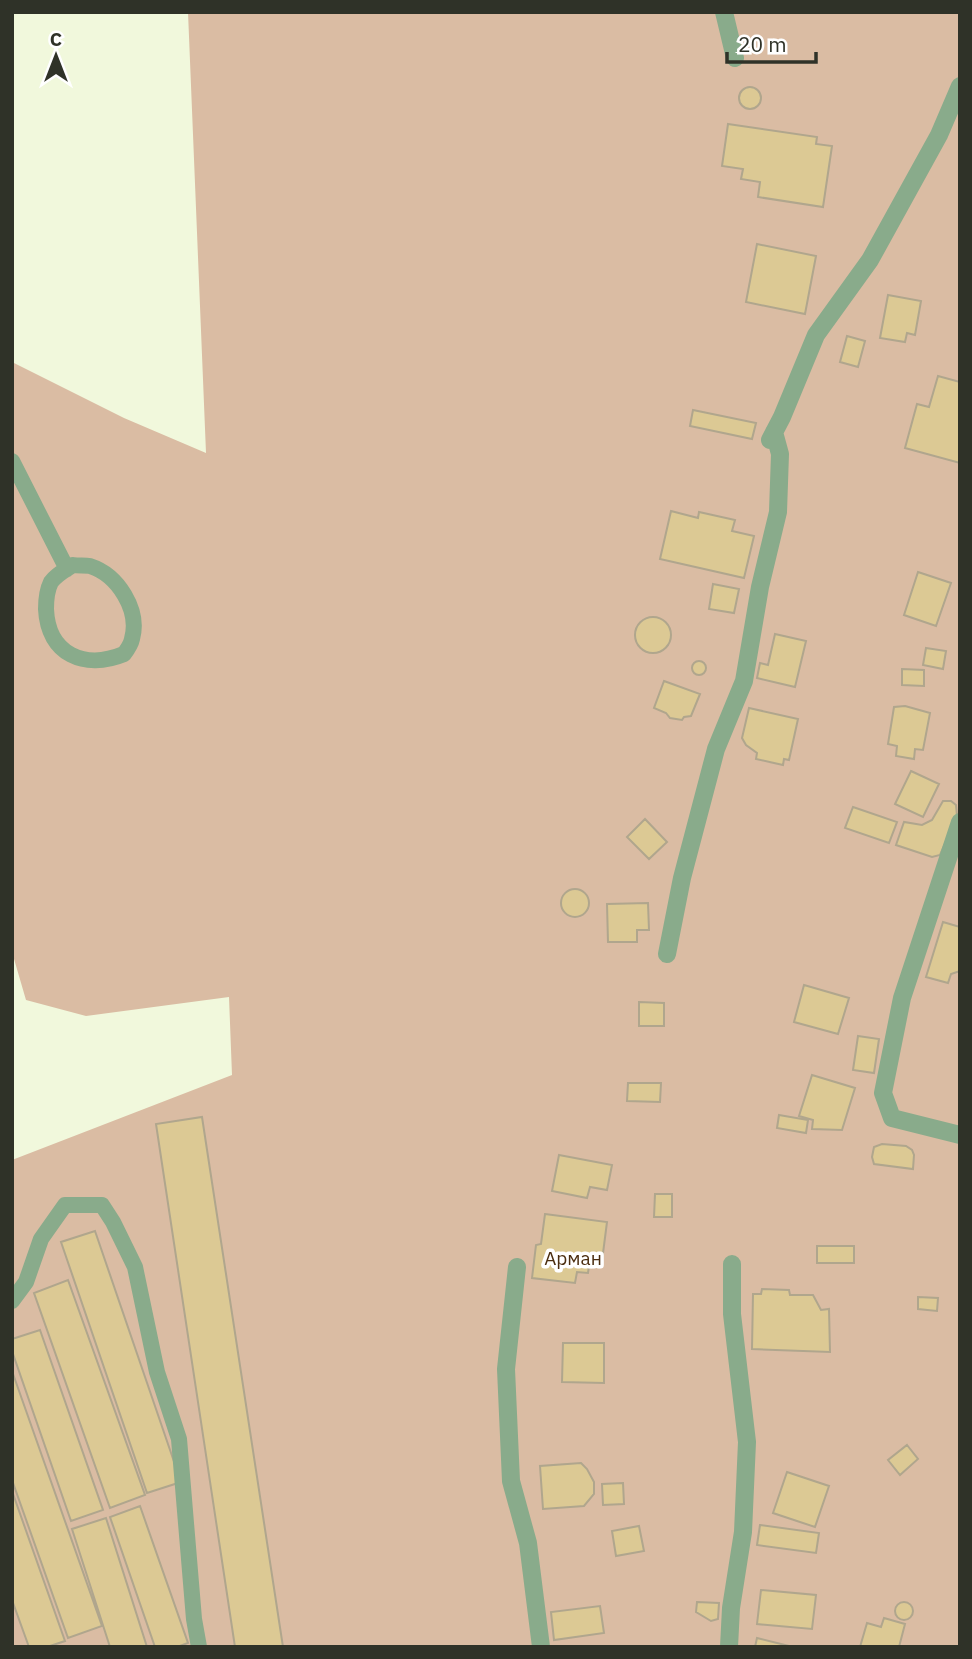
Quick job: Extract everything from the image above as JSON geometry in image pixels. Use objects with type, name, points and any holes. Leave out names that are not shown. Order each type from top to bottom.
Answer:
[{"type":"street","points":[[724,12],[735,58]]},
{"type":"street","points":[[667,954],[682,878],[716,749],[744,681],[760,587],[778,512],[780,454],[771,438],[816,335],[870,260],[939,135],[960,86]]},
{"type":"street","points":[[960,822],[902,998],[883,1093],[892,1118],[960,1135]]},
{"type":"street","points":[[729,1647],[731,1608],[743,1532],[747,1442],[732,1314],[732,1264]]},
{"type":"street","points":[[517,1267],[506,1369],[511,1481],[528,1543],[541,1647]]},
{"type":"lane","points":[[12,461],[67,569]]},
{"type":"lane","points":[[73,565],[89,566],[109,576],[123,591],[132,614],[132,638],[124,654],[107,661],[78,659],[57,645],[47,622],[46,602],[49,585],[58,574],[67,569],[73,565]]},
{"type":"lane","points":[[12,1301],[26,1282],[41,1239],[65,1205],[102,1205],[135,1267],[157,1372],[179,1438],[194,1619],[200,1647]]},
{"type":"green space","name":"Арман","points":[[188,12],[960,12],[960,1647],[12,1647],[12,1160],[232,1075],[229,997],[86,1016],[26,1000],[12,952],[12,362],[124,418],[206,453]]},
{"type":"building","points":[[750,87],[758,90],[761,98],[758,106],[750,109],[742,106],[739,98],[742,90]]},
{"type":"building","points":[[728,124],[817,137],[816,144],[832,146],[823,207],[758,197],[760,182],[741,179],[743,169],[722,166]]},
{"type":"building","points":[[757,244],[816,256],[805,314],[746,302]]},
{"type":"building","points":[[888,295],[921,301],[915,335],[907,333],[905,342],[880,338]]},
{"type":"building","points":[[847,336],[865,341],[858,367],[840,362]]},
{"type":"building","points":[[938,376],[960,382],[960,463],[905,448],[917,404],[929,407]]},
{"type":"building","points":[[693,410],[756,423],[752,439],[690,426]]},
{"type":"building","points":[[671,511],[698,518],[699,512],[735,520],[732,531],[754,536],[744,578],[660,559]]},
{"type":"building","points":[[918,572],[951,583],[936,626],[904,615]]},
{"type":"building","points":[[713,584],[739,589],[734,613],[709,609]]},
{"type":"building","points":[[653,617],[665,623],[671,635],[665,647],[653,653],[641,647],[635,635],[641,623]]},
{"type":"building","points":[[775,634],[806,641],[795,687],[757,678],[760,663],[768,665]]},
{"type":"building","points":[[926,648],[946,651],[943,669],[923,665]]},
{"type":"building","points":[[699,661],[704,663],[704,673],[699,675],[694,673],[692,668],[694,663]]},
{"type":"building","points":[[902,669],[924,670],[924,686],[902,685]]},
{"type":"building","points":[[664,681],[700,694],[691,716],[682,720],[670,718],[666,713],[654,708]]},
{"type":"building","points":[[905,706],[930,713],[923,750],[915,749],[914,759],[896,756],[897,746],[888,744],[894,707]]},
{"type":"building","points":[[749,708],[798,719],[789,760],[784,759],[783,765],[756,759],[757,753],[746,745],[742,738]]},
{"type":"building","points":[[911,771],[939,784],[923,817],[895,804]]},
{"type":"building","points":[[943,801],[951,801],[956,805],[957,816],[940,855],[932,857],[896,845],[904,822],[922,825],[932,820]]},
{"type":"building","points":[[853,807],[897,822],[889,843],[845,828]]},
{"type":"building","points":[[645,819],[667,842],[649,859],[627,837]]},
{"type":"building","points":[[575,889],[585,893],[589,903],[585,913],[575,917],[565,913],[561,903],[565,893]]},
{"type":"building","points":[[648,903],[649,930],[637,930],[637,942],[608,942],[607,904]]},
{"type":"building","points":[[943,922],[960,927],[960,971],[951,974],[948,983],[926,977]]},
{"type":"building","points":[[804,985],[849,998],[838,1034],[794,1022]]},
{"type":"building","points":[[639,1002],[664,1003],[664,1026],[639,1026]]},
{"type":"building","points":[[858,1036],[879,1039],[874,1073],[853,1070]]},
{"type":"building","points":[[812,1075],[855,1088],[842,1130],[812,1129],[813,1120],[799,1116]]},
{"type":"building","points":[[628,1083],[661,1083],[660,1102],[627,1101]]},
{"type":"building","points":[[779,1115],[808,1120],[806,1133],[777,1128]]},
{"type":"building","points":[[202,1117],[283,1647],[235,1647],[156,1124]]},
{"type":"building","points":[[882,1144],[906,1146],[912,1150],[913,1169],[874,1164],[874,1147]]},
{"type":"building","points":[[559,1155],[612,1165],[607,1190],[590,1187],[587,1198],[552,1191]]},
{"type":"building","points":[[655,1194],[672,1194],[672,1217],[654,1217]]},
{"type":"building","points":[[545,1214],[607,1222],[602,1261],[590,1259],[588,1273],[577,1272],[575,1283],[532,1278],[536,1245],[541,1244]]},
{"type":"building","points":[[95,1231],[181,1482],[147,1493],[61,1242]]},
{"type":"building","points":[[817,1246],[854,1246],[854,1263],[817,1263]]},
{"type":"building","points":[[68,1280],[145,1495],[110,1508],[34,1293]]},
{"type":"building","points":[[762,1289],[789,1290],[790,1295],[813,1295],[821,1310],[829,1309],[830,1352],[752,1349],[753,1294],[761,1294]]},
{"type":"building","points":[[918,1297],[938,1298],[937,1311],[918,1309]]},
{"type":"building","points":[[40,1330],[103,1510],[71,1521],[12,1351],[12,1339]]},
{"type":"building","points":[[563,1343],[604,1343],[604,1383],[562,1382]]},
{"type":"building","points":[[12,1371],[102,1626],[68,1638],[12,1480]]},
{"type":"building","points":[[907,1445],[918,1459],[900,1475],[888,1460]]},
{"type":"building","points":[[581,1463],[594,1482],[594,1494],[584,1506],[543,1509],[540,1466]]},
{"type":"building","points":[[787,1472],[829,1486],[815,1527],[773,1513]]},
{"type":"building","points":[[623,1483],[624,1504],[603,1505],[602,1484]]},
{"type":"building","points":[[12,1491],[65,1641],[47,1647],[29,1647],[12,1600]]},
{"type":"building","points":[[140,1506],[188,1643],[177,1647],[155,1647],[110,1517]]},
{"type":"building","points":[[106,1518],[147,1647],[110,1647],[72,1529]]},
{"type":"building","points":[[760,1525],[819,1533],[816,1553],[757,1545]]},
{"type":"building","points":[[639,1526],[644,1551],[616,1556],[612,1531]]},
{"type":"building","points":[[761,1590],[816,1595],[812,1629],[757,1624]]},
{"type":"building","points":[[697,1602],[719,1603],[718,1619],[711,1621],[696,1612]]},
{"type":"building","points":[[904,1602],[910,1605],[913,1611],[910,1617],[904,1620],[898,1617],[895,1611],[898,1605]]},
{"type":"building","points":[[600,1606],[604,1633],[554,1640],[551,1612]]},
{"type":"building","points":[[884,1618],[905,1624],[899,1647],[860,1647],[867,1623],[881,1627]]},
{"type":"building","points":[[757,1638],[793,1647],[755,1647]]}]
